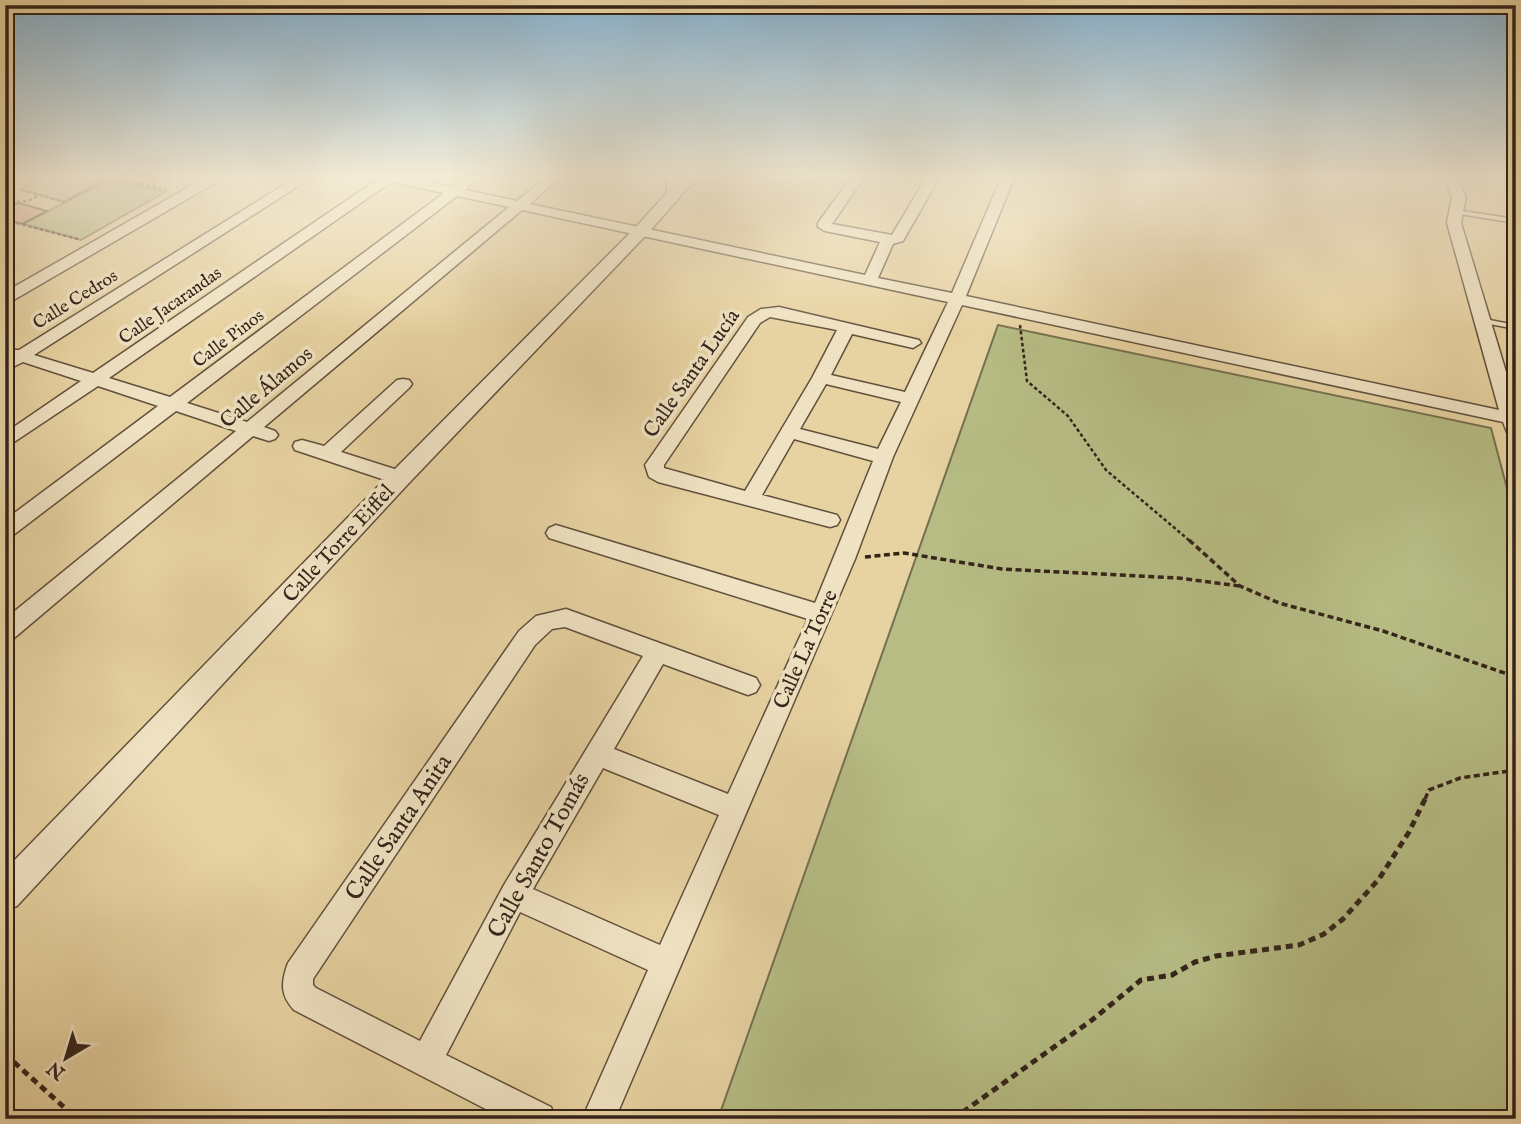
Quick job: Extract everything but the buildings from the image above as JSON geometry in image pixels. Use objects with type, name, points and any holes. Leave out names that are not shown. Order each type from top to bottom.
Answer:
[{"type":"street","points":[[5,300],[130,228]]},
{"type":"street","name":"Calle Cedros","points":[[5,366],[13,354],[221,228]]},
{"type":"street","name":"Calle Jacarandas","points":[[5,442],[313,228]]},
{"type":"street","name":"Calle Pinos","points":[[5,531],[406,228]]},
{"type":"street","name":"Calle Álamos","points":[[5,632],[493,228]]},
{"type":"street","points":[[629,228],[1510,418]]},
{"type":"street","name":"Calle Torre Eiffel","points":[[5,894],[400,478],[643,228]]},
{"type":"street","points":[[827,228],[888,240],[897,239],[903,228]]},
{"type":"street","name":"Calle La Torre","points":[[598,1119],[845,559],[884,457],[987,228]]},
{"type":"street","points":[[1456,228],[1516,436]]},
{"type":"street","points":[[870,280],[888,240]]},
{"type":"street","name":"Calle Santa Lucía","points":[[830,520],[666,477],[656,472],[654,466],[759,315],[779,312],[913,343]]},
{"type":"street","points":[[751,498],[821,378],[847,327]]},
{"type":"street","points":[[13,354],[175,403],[269,435]]},
{"type":"street","points":[[821,378],[912,399]]},
{"type":"street","points":[[327,454],[403,384]]},
{"type":"street","points":[[789,432],[884,457]]},
{"type":"street","points":[[302,446],[400,478]]},
{"type":"street","points":[[556,533],[821,614]]},
{"type":"street","name":"Calle Santa Anita","points":[[539,1119],[305,999],[297,991],[299,974],[534,630],[553,618],[566,618],[748,685]]},
{"type":"street","name":"Calle Santo Tomás","points":[[426,1061],[514,895],[657,653]]},
{"type":"street","points":[[596,753],[735,809]]},
{"type":"street","points":[[514,895],[668,964]]},
{"type":"lane","points":[[1482,320],[1516,327]]},
{"type":"path","points":[[36,228],[100,246]]},
{"type":"path","points":[[1018,312],[1027,381],[1068,416],[1106,470],[1240,586]]},
{"type":"path","points":[[845,559],[904,553],[1014,570],[1178,578],[1240,586],[1279,603],[1383,631],[1516,677]]},
{"type":"path","points":[[953,1119],[1001,1082],[1087,1023],[1139,980],[1167,976],[1180,972],[1192,963],[1221,955],[1304,943],[1324,935],[1355,906],[1388,866],[1418,818],[1429,790],[1443,782],[1474,774],[1516,770]]},
{"type":"path","points":[[5,1054],[77,1119]]},
{"type":"green space","points":[[39,228],[101,228],[81,240]]},
{"type":"green space","points":[[998,325],[1491,428],[1516,522],[1516,1119],[718,1119]]}]
